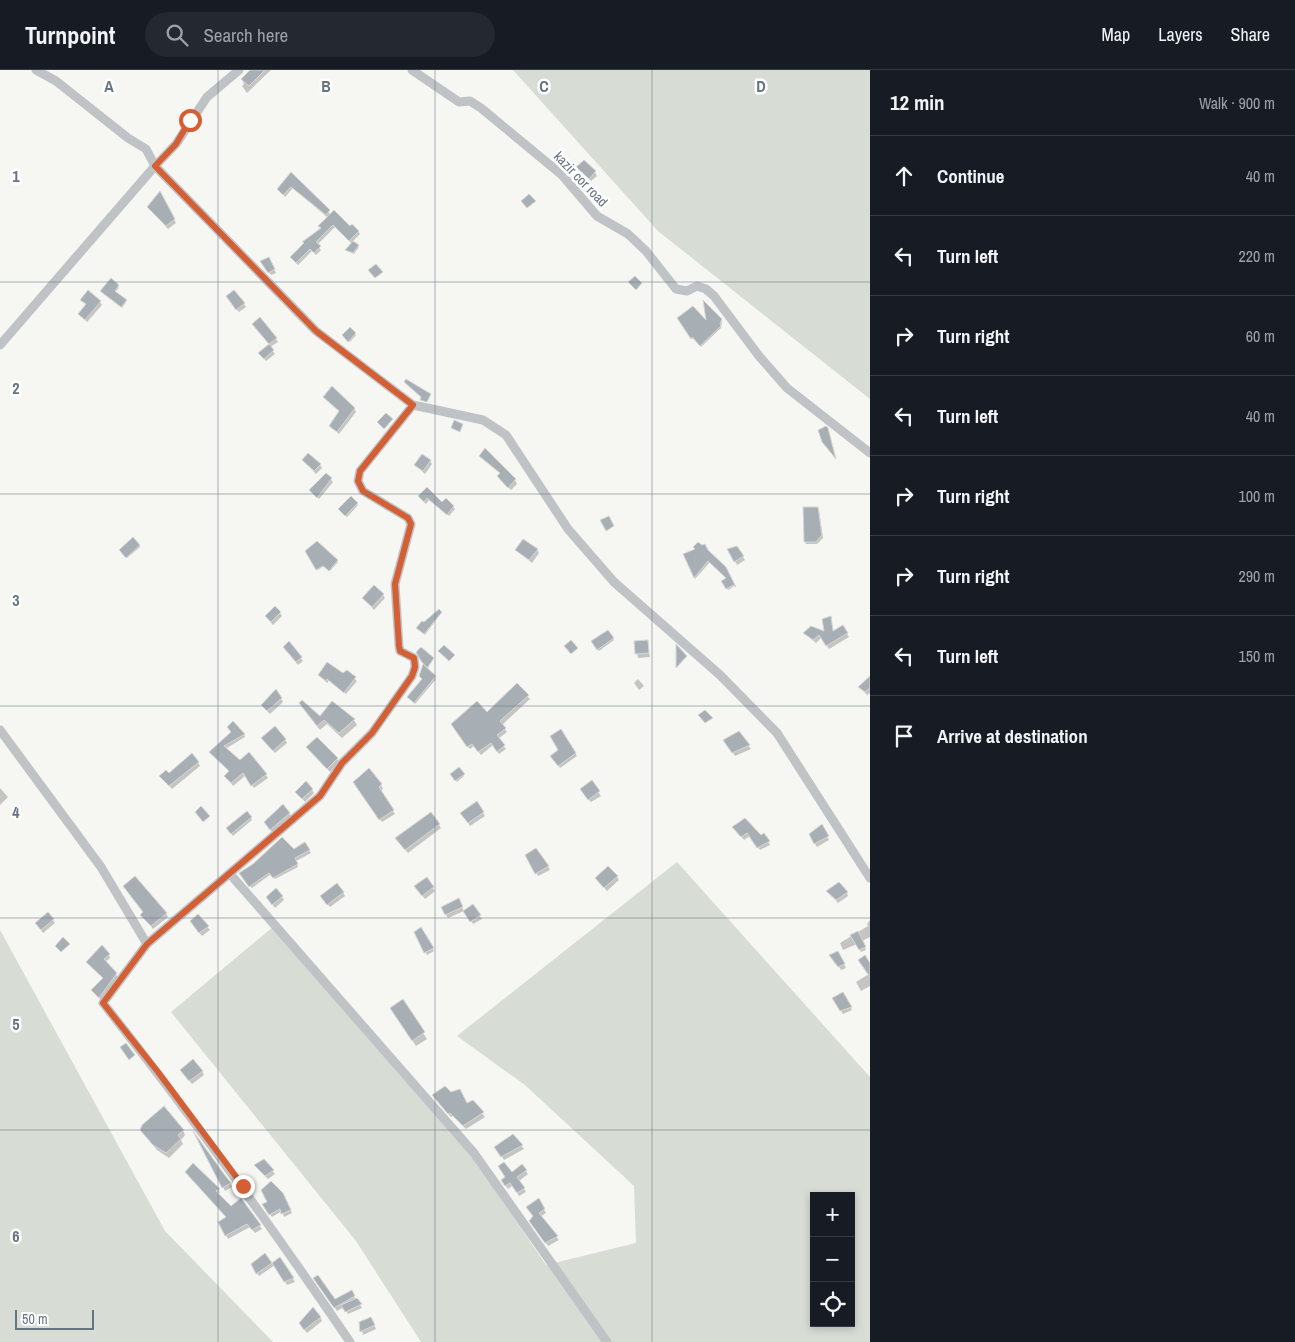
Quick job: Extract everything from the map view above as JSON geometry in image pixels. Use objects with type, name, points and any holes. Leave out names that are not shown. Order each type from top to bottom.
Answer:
[{"type":"street","points":[[36,70],[56,81],[128,138],[146,149],[155,166],[316,331],[413,405],[483,420],[506,435],[568,529],[614,582],[720,675],[777,733],[870,878]]},
{"type":"street","points":[[0,345],[176,144],[207,98],[239,70]]},
{"type":"street","name":"kazir cor road","points":[[412,70],[459,102],[470,101],[481,108],[562,175],[597,216],[628,234],[646,251],[676,289],[687,291],[696,286],[706,289],[714,296],[759,356],[787,388],[870,453]]},
{"type":"street","points":[[350,1342],[243,1186],[158,1072],[103,1003],[147,944],[320,796],[342,763],[372,733],[412,676],[415,667],[414,658],[400,651],[399,646],[395,584],[411,524],[408,518],[363,491],[358,481],[360,471],[413,405]]},
{"type":"street","points":[[0,730],[101,867],[147,944]]},
{"type":"street","points":[[230,874],[474,1153],[607,1342]]},
{"type":"shaded area","points":[[513,70],[870,70],[870,399],[658,231]]},
{"type":"shaded area","points":[[677,862],[870,1077],[870,1342],[421,1342],[356,1241],[171,1012],[274,926],[465,1146],[546,1265],[636,1243],[634,1186],[525,1085],[457,1036]]},
{"type":"shaded area","points":[[0,930],[165,1231],[273,1342],[0,1342]]},
{"type":"building","points":[[250,70],[265,70],[249,86],[241,79]]},
{"type":"building","points":[[584,160],[596,171],[589,179],[576,167]]},
{"type":"building","points":[[291,172],[330,210],[326,215],[291,187],[283,195],[277,189]]},
{"type":"building","points":[[160,191],[175,219],[166,226],[147,207]]},
{"type":"building","points":[[529,194],[536,201],[527,208],[521,201]]},
{"type":"building","points":[[334,210],[350,226],[352,224],[359,231],[349,241],[333,225],[316,242],[321,246],[314,253],[310,249],[296,263],[290,257],[304,243],[302,242],[321,228],[318,226]]},
{"type":"building","points":[[353,241],[359,245],[353,253],[345,250]]},
{"type":"building","points":[[269,257],[275,269],[268,273],[260,261]]},
{"type":"building","points":[[376,264],[383,272],[375,278],[368,270]]},
{"type":"building","points":[[635,276],[642,283],[636,290],[628,282]]},
{"type":"building","points":[[111,278],[119,285],[115,291],[127,300],[121,307],[100,291]]},
{"type":"building","points":[[88,290],[101,301],[85,320],[78,314],[86,304],[80,300]]},
{"type":"building","points":[[234,290],[245,303],[236,310],[226,296]]},
{"type":"building","points":[[703,300],[722,319],[721,326],[700,346],[692,337],[691,339],[677,318],[693,306],[706,320]]},
{"type":"building","points":[[260,317],[277,338],[269,344],[252,324]]},
{"type":"building","points":[[350,327],[356,333],[348,342],[342,335]]},
{"type":"building","points":[[269,344],[274,350],[264,359],[258,353]]},
{"type":"building","points":[[406,379],[431,394],[427,402],[420,400],[421,397],[404,382]]},
{"type":"building","points":[[332,386],[355,408],[337,432],[329,426],[339,411],[323,397]]},
{"type":"building","points":[[386,413],[393,419],[384,429],[377,422]]},
{"type":"building","points":[[454,420],[463,424],[460,432],[451,428]]},
{"type":"building","points":[[826,426],[836,459],[822,442],[818,430]]},
{"type":"building","points":[[485,448],[516,479],[508,488],[497,476],[500,473],[479,456]]},
{"type":"building","points":[[308,453],[321,464],[314,471],[302,460]]},
{"type":"building","points":[[422,454],[431,460],[423,471],[414,465]]},
{"type":"building","points":[[326,473],[332,478],[317,498],[309,490]]},
{"type":"building","points":[[427,487],[442,502],[446,498],[454,506],[447,515],[427,498],[424,502],[418,496]]},
{"type":"building","points":[[351,496],[358,503],[345,516],[338,509]]},
{"type":"building","points":[[803,507],[818,507],[822,535],[816,542],[804,542]]},
{"type":"building","points":[[609,516],[614,526],[606,531],[600,520]]},
{"type":"building","points":[[133,537],[140,545],[126,558],[119,550]]},
{"type":"building","points":[[523,539],[538,549],[529,560],[515,550]]},
{"type":"building","points":[[317,541],[338,560],[329,571],[323,566],[316,570],[305,551]]},
{"type":"building","points":[[698,542],[702,545],[705,544],[708,550],[726,567],[736,587],[733,585],[726,589],[721,581],[726,578],[708,561],[694,578],[683,554],[695,549],[693,547]]},
{"type":"building","points":[[737,546],[744,556],[734,562],[727,549]]},
{"type":"building","points":[[374,585],[384,594],[372,607],[362,598]]},
{"type":"building","points":[[275,606],[281,612],[271,622],[265,616]]},
{"type":"building","points":[[439,609],[442,612],[424,634],[416,628],[422,621],[424,622]]},
{"type":"building","points":[[831,616],[833,631],[843,625],[848,633],[826,646],[819,635],[813,640],[803,633],[811,626],[824,631],[822,619]]},
{"type":"building","points":[[608,630],[614,638],[597,650],[591,641]]},
{"type":"building","points":[[571,640],[578,648],[571,654],[564,646]]},
{"type":"building","points":[[648,640],[649,653],[635,654],[634,641]]},
{"type":"building","points":[[289,641],[302,657],[296,662],[283,647]]},
{"type":"building","points":[[676,644],[687,656],[676,668]]},
{"type":"building","points":[[444,645],[455,655],[449,661],[438,651]]},
{"type":"building","points":[[421,647],[434,658],[427,668],[416,652]]},
{"type":"building","points":[[327,662],[343,673],[347,670],[356,677],[344,693],[327,679],[326,681],[318,675]]},
{"type":"building","points":[[423,664],[436,676],[414,703],[407,697],[422,679],[419,676]]},
{"type":"building","points":[[870,676],[870,688],[865,692],[858,687]]},
{"type":"building","points":[[517,683],[529,695],[500,721],[506,728],[497,735],[505,745],[497,752],[491,743],[478,752],[472,744],[467,747],[451,724],[477,701],[487,712]]},
{"type":"building","points":[[276,689],[282,698],[267,711],[261,705]]},
{"type":"building","points":[[302,700],[320,716],[332,701],[355,719],[339,733],[324,720],[317,726],[299,703]]},
{"type":"building","points":[[705,710],[713,718],[705,723],[698,715]]},
{"type":"building","points":[[233,721],[245,734],[224,746],[240,760],[249,752],[267,774],[251,786],[243,773],[231,783],[224,776],[229,771],[209,752],[231,732],[227,727]]},
{"type":"building","points":[[275,726],[286,739],[273,751],[261,738]]},
{"type":"building","points":[[561,729],[576,753],[558,766],[550,756],[558,750],[550,736]]},
{"type":"building","points":[[739,731],[750,745],[732,753],[723,740]]},
{"type":"building","points":[[317,737],[338,758],[327,769],[306,747]]},
{"type":"building","points":[[192,753],[199,762],[169,786],[159,776],[166,770],[169,773]]},
{"type":"building","points":[[459,767],[465,774],[455,781],[450,774]]},
{"type":"building","points":[[369,768],[382,784],[379,787],[394,810],[379,820],[353,782]]},
{"type":"building","points":[[592,780],[600,791],[588,800],[580,789]]},
{"type":"building","points":[[306,781],[313,789],[302,799],[295,792]]},
{"type":"building","points":[[477,801],[484,812],[468,823],[460,813]]},
{"type":"building","points":[[283,804],[290,813],[270,830],[264,822]]},
{"type":"building","points":[[201,806],[210,816],[203,822],[195,812]]},
{"type":"building","points":[[247,811],[252,817],[231,834],[226,828]]},
{"type":"building","points":[[431,812],[440,824],[405,850],[395,838]]},
{"type":"building","points":[[745,818],[761,835],[764,833],[770,841],[757,848],[747,833],[741,837],[732,827]]},
{"type":"building","points":[[822,824],[829,836],[814,844],[809,834]]},
{"type":"building","points":[[282,837],[294,849],[305,842],[310,850],[295,858],[298,864],[273,878],[269,873],[249,887],[239,873],[253,864]]},
{"type":"building","points":[[536,848],[549,866],[535,874],[525,855]]},
{"type":"building","points":[[608,866],[618,876],[604,888],[595,878]]},
{"type":"building","points":[[135,876],[167,913],[151,926],[140,915],[143,912],[123,886]]},
{"type":"building","points":[[427,877],[434,887],[422,896],[414,886]]},
{"type":"building","points":[[839,882],[848,892],[836,900],[826,891]]},
{"type":"building","points":[[337,883],[344,892],[327,905],[320,896]]},
{"type":"building","points":[[276,888],[283,896],[272,905],[266,897]]},
{"type":"building","points":[[459,898],[463,907],[445,915],[441,907]]},
{"type":"building","points":[[473,904],[481,915],[470,922],[463,911]]},
{"type":"building","points":[[48,912],[54,919],[41,930],[35,923]]},
{"type":"building","points":[[198,914],[209,926],[199,933],[190,921]]},
{"type":"building","points":[[421,927],[434,948],[424,953],[414,932]]},
{"type":"building","points":[[858,931],[866,947],[859,950],[850,935]]},
{"type":"building","points":[[63,937],[70,944],[61,952],[55,946]]},
{"type":"building","points":[[102,945],[110,954],[104,959],[117,973],[99,998],[91,990],[103,978],[86,962]]},
{"type":"building","points":[[838,951],[845,964],[838,967],[829,955]]},
{"type":"building","points":[[865,955],[870,963],[870,977],[858,960]]},
{"type":"building","points":[[843,992],[852,1007],[840,1011],[832,998]]},
{"type":"building","points":[[403,999],[425,1032],[412,1041],[390,1008]]},
{"type":"building","points":[[126,1043],[135,1055],[129,1060],[120,1047]]},
{"type":"building","points":[[193,1059],[203,1071],[189,1081],[180,1070]]},
{"type":"building","points":[[445,1086],[451,1092],[460,1089],[467,1103],[473,1100],[484,1112],[463,1126],[450,1113],[448,1114],[432,1095]]},
{"type":"building","points":[[164,1106],[184,1130],[178,1135],[181,1139],[166,1153],[153,1145],[140,1130],[142,1125]]},
{"type":"building","points":[[193,1131],[224,1174],[231,1183],[222,1188]]},
{"type":"building","points":[[513,1134],[523,1145],[501,1157],[494,1147]]},
{"type":"building","points":[[264,1159],[274,1170],[265,1176],[254,1165]]},
{"type":"building","points":[[504,1162],[512,1172],[522,1164],[527,1170],[517,1177],[525,1188],[517,1193],[510,1183],[505,1186],[501,1180],[505,1177],[498,1166]]},
{"type":"building","points":[[193,1163],[220,1189],[216,1191],[231,1206],[241,1198],[261,1225],[252,1230],[247,1224],[225,1236],[218,1222],[226,1217],[185,1172]]},
{"type":"building","points":[[271,1181],[283,1193],[291,1210],[281,1214],[280,1209],[269,1215],[262,1204],[267,1202],[261,1190]]},
{"type":"building","points":[[539,1198],[545,1209],[539,1213],[558,1236],[545,1243],[529,1221],[533,1216],[526,1207]]},
{"type":"building","points":[[265,1253],[272,1263],[256,1274],[251,1264]]},
{"type":"building","points":[[280,1257],[294,1278],[284,1282],[272,1263]]},
{"type":"building","points":[[318,1275],[335,1299],[352,1290],[355,1296],[334,1308],[313,1278]]},
{"type":"building","points":[[357,1298],[362,1304],[345,1312],[341,1305]]},
{"type":"building","points":[[313,1307],[321,1317],[304,1330],[299,1323]]},
{"type":"building","points":[[371,1317],[375,1325],[360,1332],[359,1322]]},
{"type":"route","points":[[190,120],[176,144],[155,166],[316,331],[413,405],[360,471],[358,481],[363,491],[408,518],[411,524],[395,584],[399,646],[400,651],[414,658],[415,667],[412,676],[372,733],[342,763],[320,796],[147,944],[103,1003],[158,1072],[243,1186]]}]
